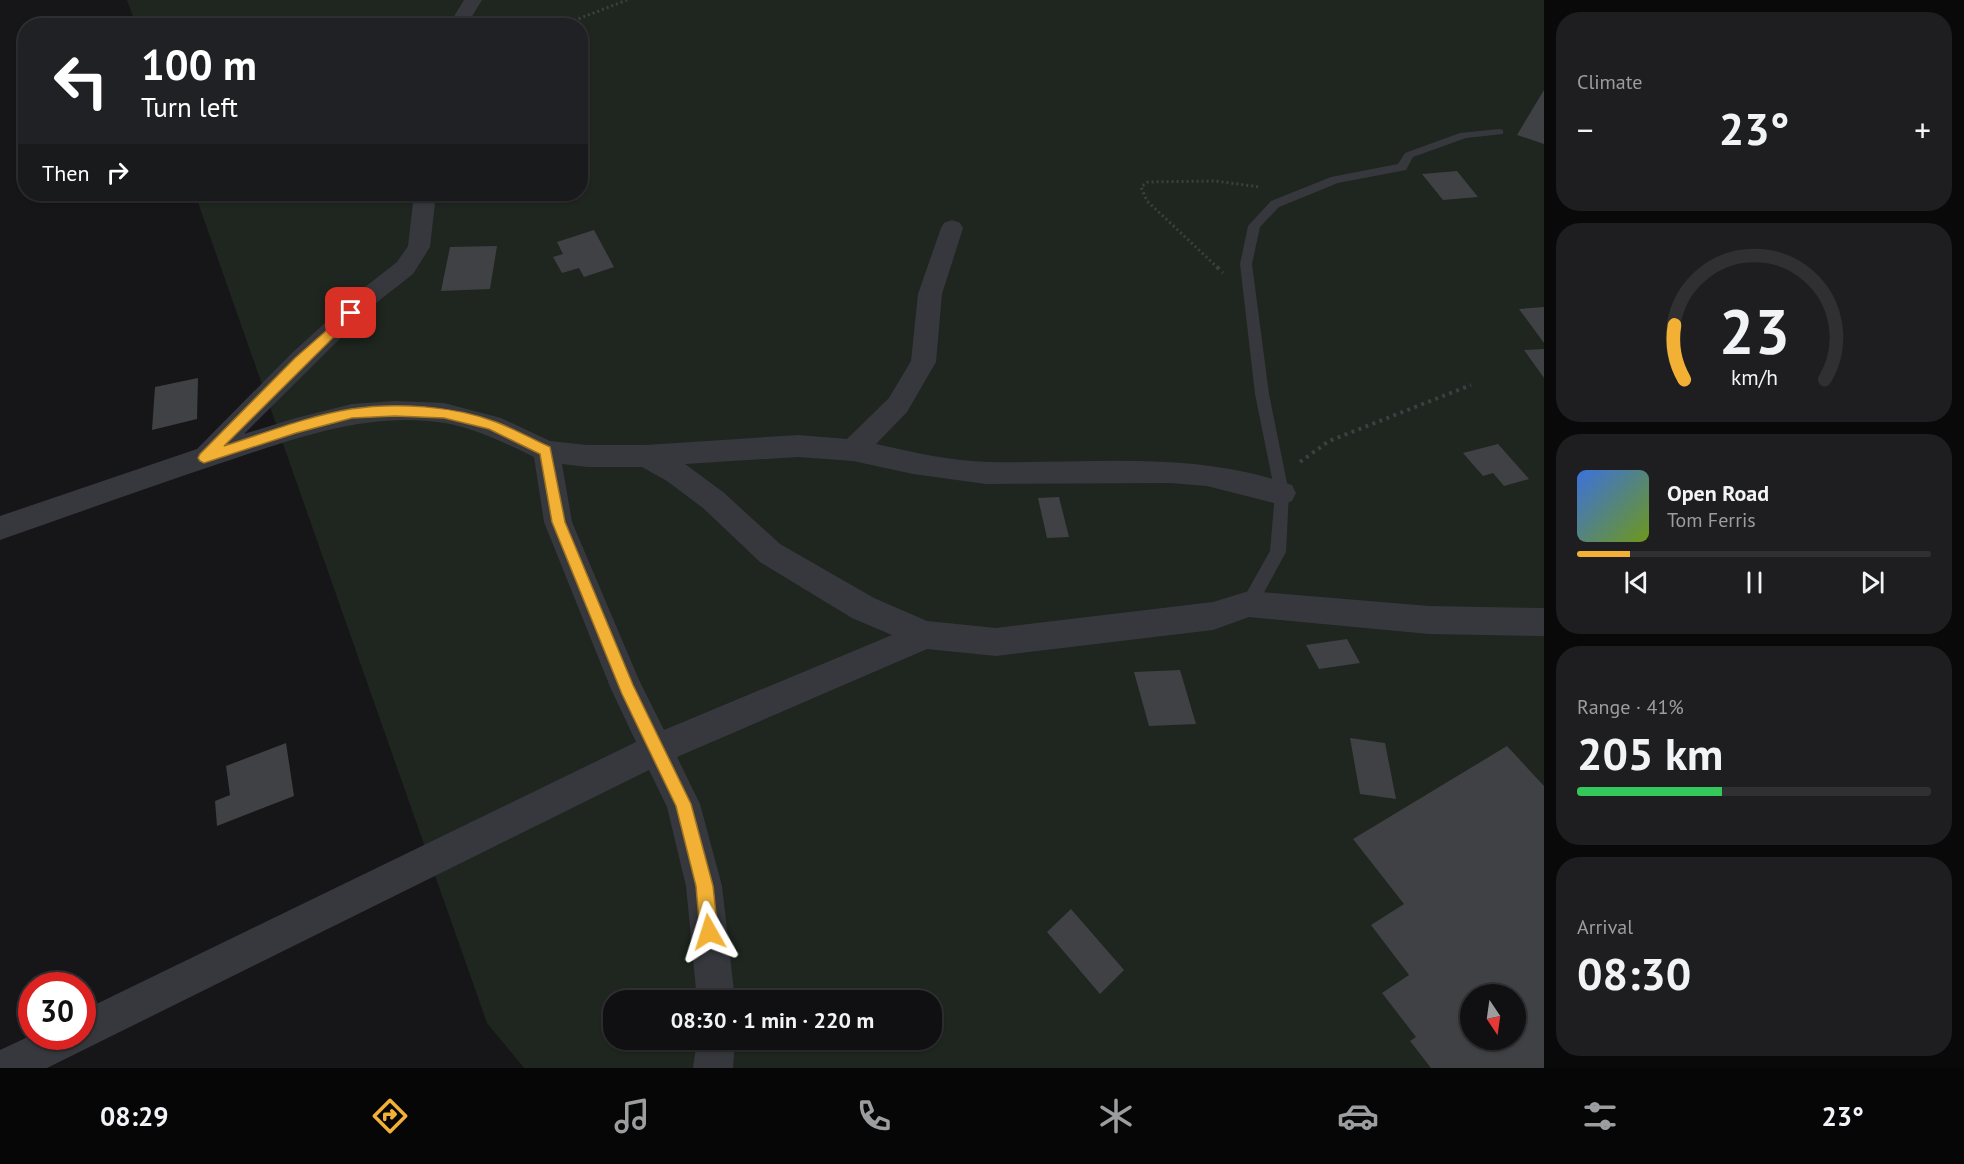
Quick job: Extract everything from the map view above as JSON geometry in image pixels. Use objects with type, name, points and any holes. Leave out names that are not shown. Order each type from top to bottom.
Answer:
[{"type":"street","points":[[462,18],[473,0]]},
{"type":"street","points":[[204,458],[300,361],[368,297],[405,268],[419,247],[424,201]]},
{"type":"street","points":[[853,450],[898,405],[923,362],[930,294],[952,228]]},
{"type":"street","points":[[0,528],[296,428],[352,414],[395,411],[444,413],[492,425],[546,451],[587,456],[646,456],[798,446],[853,450],[913,463],[986,473],[1170,472],[1281,485]]},
{"type":"street","points":[[546,451],[558,522],[627,689],[683,804],[704,886],[715,990]]},
{"type":"street","points":[[646,456],[677,473],[695,487],[770,553],[863,608],[926,635],[996,642],[1213,616],[1249,604],[1429,620],[1544,622]]},
{"type":"street","points":[[96,1023],[657,749],[926,635]]},
{"type":"street","points":[[6,1068],[42,1050]]},
{"type":"street","points":[[713,1068],[715,1050]]},
{"type":"lane","points":[[1249,604],[1278,552],[1281,485],[1262,394],[1246,264],[1254,226],[1275,204],[1335,180],[1402,167],[1409,155],[1464,135],[1499,132]]},
{"type":"path","points":[[581,18],[627,0]]},
{"type":"path","points":[[1252,301],[1147,201],[1141,187],[1148,182],[1215,181],[1302,193]]},
{"type":"path","points":[[1281,485],[1329,441],[1471,385]]},
{"type":"shaded area","points":[[127,0],[1544,0],[1544,1068],[524,1068],[487,1023],[197,201],[588,201],[588,18],[133,18]]},
{"type":"building","points":[[1544,90],[1544,144],[1517,135]]},
{"type":"building","points":[[1457,171],[1478,197],[1443,200],[1422,174]]},
{"type":"building","points":[[594,230],[614,267],[584,277],[579,268],[562,273],[553,257],[563,254],[557,242]]},
{"type":"building","points":[[497,246],[490,289],[441,291],[450,247]]},
{"type":"building","points":[[1544,307],[1544,343],[1519,309]]},
{"type":"building","points":[[1544,349],[1544,378],[1524,350]]},
{"type":"building","points":[[198,378],[197,419],[152,430],[155,387]]},
{"type":"building","points":[[1498,444],[1529,479],[1504,486],[1493,473],[1483,476],[1463,453]]},
{"type":"building","points":[[1059,497],[1069,537],[1047,538],[1038,498]]},
{"type":"building","points":[[1347,639],[1360,663],[1319,669],[1306,645]]},
{"type":"building","points":[[1180,670],[1196,724],[1149,726],[1134,672]]},
{"type":"building","points":[[1350,738],[1385,743],[1396,799],[1360,794]]},
{"type":"building","points":[[286,743],[294,796],[217,826],[215,801],[230,795],[226,766]]},
{"type":"building","points":[[1507,746],[1544,786],[1544,1068],[1431,1068],[1410,1041],[1416,1037],[1382,993],[1409,975],[1371,925],[1404,904],[1353,839]]},
{"type":"building","points":[[1071,909],[1124,970],[1100,994],[1047,932]]},
{"type":"route","points":[[351,313],[204,458],[296,428],[352,414],[395,411],[444,413],[492,425],[546,451],[558,522],[627,689],[683,804],[704,886],[709,932]]}]
